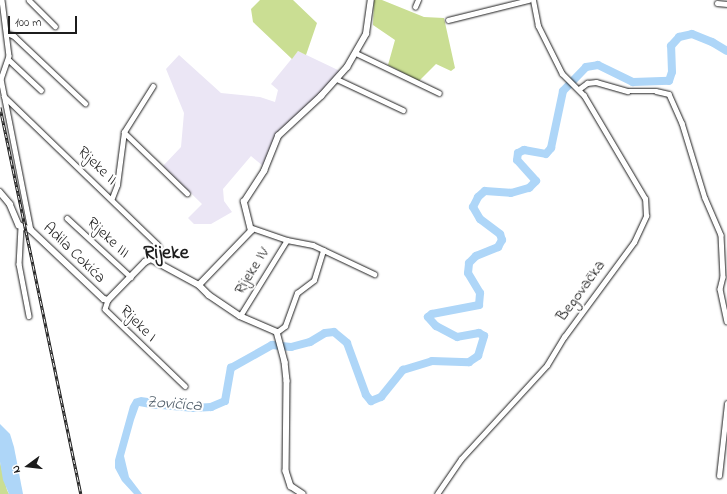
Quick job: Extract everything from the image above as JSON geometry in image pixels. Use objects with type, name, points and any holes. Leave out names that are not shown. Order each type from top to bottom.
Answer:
[{"type":"street","points":[[2,0],[9,60],[1,75],[31,230]]},
{"type":"street","points":[[29,0],[55,26]]},
{"type":"street","points":[[252,228],[244,202],[264,171],[278,136],[337,78],[356,53],[366,34],[371,0]]},
{"type":"street","points":[[415,7],[418,0]]},
{"type":"street","points":[[448,20],[528,0]]},
{"type":"street","points":[[533,0],[538,26],[564,78],[577,88],[587,83],[604,82],[628,90],[656,91],[669,94],[682,123],[705,198],[721,235],[723,277],[720,288],[727,321]]},
{"type":"street","points":[[717,3],[727,4]]},
{"type":"street","points":[[7,33],[14,36],[85,104]]},
{"type":"street","points":[[356,53],[439,93]]},
{"type":"street","points":[[9,60],[41,90]]},
{"type":"street","points":[[337,78],[403,110]]},
{"type":"street","points":[[112,198],[118,180],[124,132],[153,86]]},
{"type":"street","name":"Begovačka","points":[[437,494],[461,458],[547,365],[564,337],[634,242],[646,216],[645,199],[577,88]]},
{"type":"street","name":"Rijeke II","points":[[4,95],[112,198],[158,246],[149,259]]},
{"type":"street","points":[[124,132],[187,193]]},
{"type":"street","name":"Adila Cokića","points":[[0,192],[10,204],[21,227],[19,264],[29,316]]},
{"type":"street","name":"Rijeke III","points":[[67,218],[131,277]]},
{"type":"street","name":"Adila Cokića","points":[[21,227],[31,230],[104,299],[108,300]]},
{"type":"street","points":[[252,228],[287,240],[313,245],[374,274]]},
{"type":"street","points":[[199,285],[252,228]]},
{"type":"street","name":"Rijeke IV","points":[[240,316],[287,240]]},
{"type":"street","points":[[277,333],[285,326],[297,294],[314,280],[323,250]]},
{"type":"street","points":[[149,259],[154,260],[167,269],[199,285],[208,295],[240,316],[277,333],[282,350],[287,381],[286,471],[291,486],[303,494]]},
{"type":"street","name":"Rijeke I","points":[[149,259],[108,300],[105,309],[185,386]]},
{"type":"street","points":[[719,476],[727,403]]},
{"type":"shaded area","points":[[298,51],[340,71],[309,105],[279,130],[263,166],[251,156],[223,189],[224,201],[232,212],[211,224],[194,224],[188,218],[202,204],[163,166],[181,147],[184,113],[166,69],[179,55],[221,93],[260,97],[275,102],[278,90],[271,84]]},
{"type":"green space","points":[[260,0],[293,0],[317,23],[306,55],[298,51],[292,59],[253,22],[251,9]]},
{"type":"green space","points":[[374,0],[382,0],[424,17],[444,18],[455,68],[451,71],[436,64],[419,81],[388,65],[395,40],[373,25]]},
{"type":"green space","points":[[0,462],[7,490],[9,494],[0,494]]},
{"type":"water","points":[[141,397],[148,398],[161,406],[156,409],[139,406],[134,420],[124,456],[129,477],[142,494],[134,494],[122,481],[115,468],[115,460],[130,406],[134,399]]},
{"type":"water","points":[[0,424],[10,434],[23,494],[9,494],[3,480],[0,462]]},
{"type":"waterway","name":"Zovičica","points":[[151,404],[194,408],[211,407],[225,401],[231,368],[272,345],[291,347],[310,342],[325,333],[334,332],[347,343],[366,395],[371,401],[381,397],[403,370],[432,361],[469,362],[478,356],[484,336],[479,333],[457,337],[436,326],[428,317],[432,314],[479,305],[480,293],[468,273],[469,263],[476,256],[498,247],[502,240],[500,234],[480,219],[473,207],[478,197],[485,191],[511,193],[529,188],[536,181],[517,160],[518,153],[524,150],[546,154],[551,148],[563,91],[586,67],[598,65],[633,82],[669,81],[672,72],[671,46],[679,37],[692,34],[712,42],[727,51]]},
{"type":"railway","points":[[0,107],[81,494]]},
{"type":"district","name":"Rijeke","points":[[166,253]]}]
